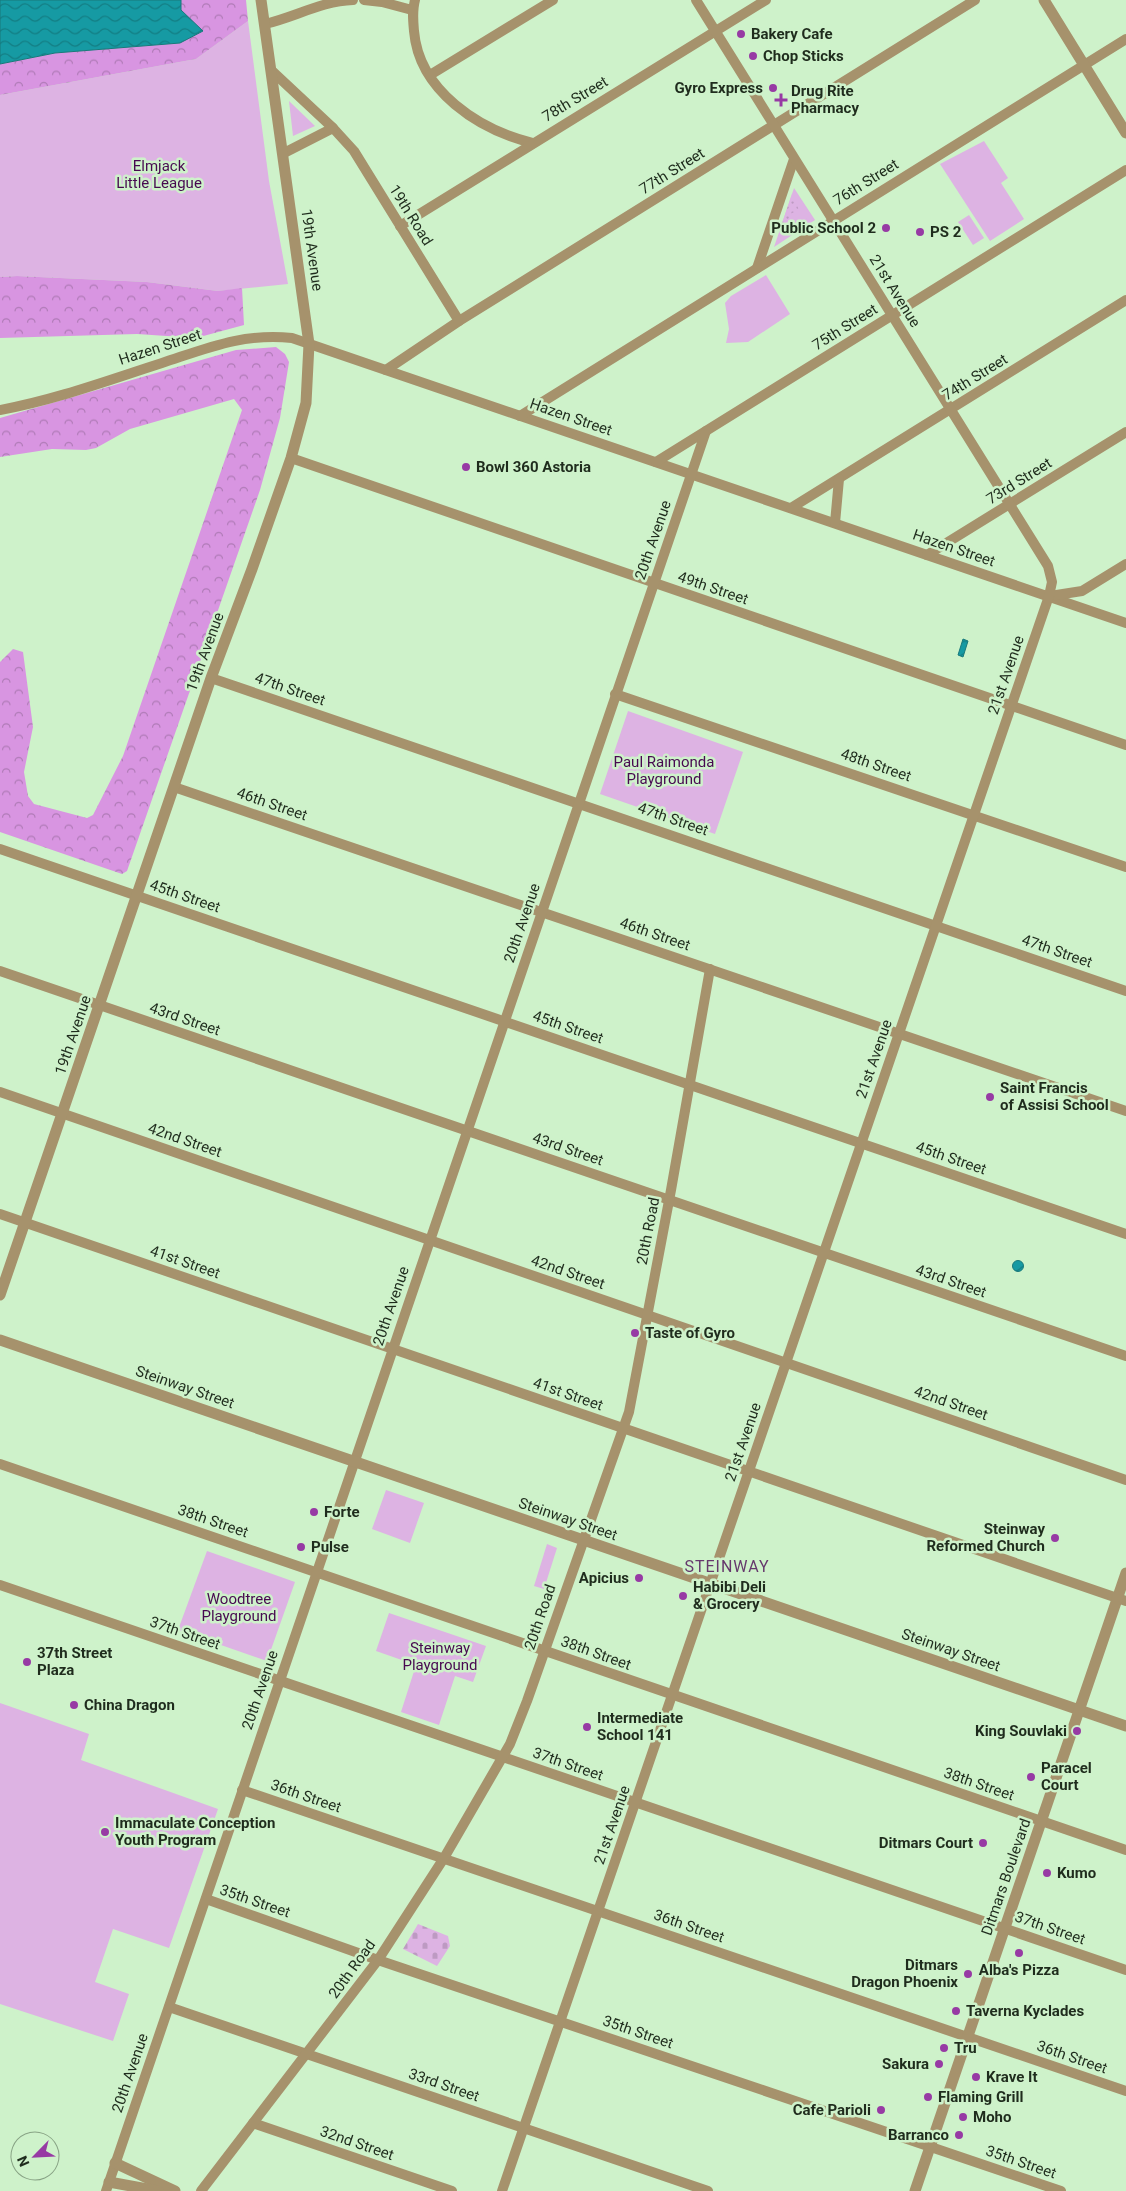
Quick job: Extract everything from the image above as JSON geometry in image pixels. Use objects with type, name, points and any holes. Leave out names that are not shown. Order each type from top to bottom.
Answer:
[{"type":"street","name":"19th Avenue","points":[[0,1295],[211,678],[291,458],[306,403],[309,344],[284,153],[261,0]]},
{"type":"street","points":[[265,24],[292,17],[321,5],[353,0]]},
{"type":"street","points":[[364,0],[413,5],[415,42],[420,59],[448,100],[467,114],[494,129],[533,143]]},
{"type":"street","points":[[430,75],[553,0]]},
{"type":"street","name":"21st Avenue","points":[[502,2191],[1049,596],[1052,582],[1050,571],[696,0]]},
{"type":"street","name":"78th Street","points":[[400,226],[766,0]]},
{"type":"street","name":"77th Street","points":[[386,370],[459,321],[975,0]]},
{"type":"street","points":[[1044,0],[1126,133]]},
{"type":"street","name":"76th Street","points":[[520,416],[1126,38]]},
{"type":"street","name":"19th Road","points":[[272,71],[333,128],[354,151],[459,321]]},
{"type":"street","points":[[284,153],[333,128]]},
{"type":"street","points":[[757,268],[794,159]]},
{"type":"street","name":"75th Street","points":[[656,462],[1126,170]]},
{"type":"street","name":"74th Street","points":[[791,508],[1126,300]]},
{"type":"street","name":"Hazen Street","points":[[0,410],[85,387],[239,339],[270,336],[292,338],[1126,623]]},
{"type":"street","name":"20th Avenue","points":[[107,2186],[706,431]]},
{"type":"street","name":"73rd Street","points":[[927,555],[1126,432]]},
{"type":"street","name":"49th Street","points":[[291,458],[1126,745]]},
{"type":"street","points":[[835,523],[839,479]]},
{"type":"street","points":[[1049,596],[1082,591],[1126,564]]},
{"type":"street","name":"47th Street","points":[[211,678],[1126,990]]},
{"type":"street","name":"48th Street","points":[[615,694],[1126,867]]},
{"type":"street","name":"46th Street","points":[[174,787],[1126,1111]]},
{"type":"street","name":"45th Street","points":[[0,849],[1126,1234]]},
{"type":"street","name":"20th Road","points":[[201,2191],[378,1960],[444,1858],[510,1744],[628,1412],[670,1199],[710,969]]},
{"type":"street","name":"43rd Street","points":[[0,971],[1126,1356]]},
{"type":"street","name":"42nd Street","points":[[0,1092],[1126,1480]]},
{"type":"street","name":"41st Street","points":[[0,1214],[1122,1599]]},
{"type":"street","name":"Steinway Street","points":[[0,1340],[1126,1726]]},
{"type":"street","name":"38th Street","points":[[0,1464],[1126,1850]]},
{"type":"street","name":"Ditmars Boulevard","points":[[914,2191],[1079,1709],[1122,1599],[1126,1573]]},
{"type":"street","name":"37th Street","points":[[0,1585],[1126,1970]]},
{"type":"street","name":"36th Street","points":[[242,1790],[1126,2091]]},
{"type":"street","name":"35th Street","points":[[206,1899],[378,1960],[1061,2191]]},
{"type":"street","name":"33rd Street","points":[[169,2007],[708,2191]]},
{"type":"street","name":"32nd Street","points":[[253,2123],[452,2191]]},
{"type":"street","points":[[116,2163],[175,2191]]},
{"type":"street","points":[[107,2186],[158,2191]]},
{"type":"green space","points":[[181,0],[246,0],[248,21],[196,59],[0,95],[0,64],[55,53],[180,43]]},
{"type":"green space","name":"Elmjack Little League","points":[[248,21],[269,181],[288,284],[218,291],[147,282],[17,276],[0,277],[0,95],[196,59]]},
{"type":"green space","points":[[289,101],[315,126],[293,136]]},
{"type":"green space","points":[[984,141],[1008,178],[1001,183],[1024,219],[990,241],[940,164]]},
{"type":"green space","points":[[794,188],[815,220],[774,247]]},
{"type":"green space","points":[[792,194],[799,210],[792,213],[792,220],[800,223],[804,217],[810,221],[792,232],[790,229],[781,234],[779,232]]},
{"type":"green space","points":[[969,215],[984,238],[973,245],[958,222]]},
{"type":"green space","points":[[766,275],[790,314],[748,342],[726,343],[729,329],[725,303],[731,296]]},
{"type":"green space","points":[[17,276],[147,282],[218,291],[242,288],[244,325],[196,338],[137,334],[0,338],[0,277]]},
{"type":"green space","points":[[276,347],[285,354],[289,362],[280,418],[260,490],[127,871],[122,874],[0,832],[0,662],[13,649],[23,652],[33,727],[24,772],[28,796],[34,804],[87,818],[93,815],[123,756],[242,410],[234,399],[130,429],[96,448],[86,450],[52,449],[0,457],[0,418],[236,350]]},
{"type":"green space","name":"Paul Raimonda Playground","points":[[628,711],[743,752],[715,834],[600,794]]},
{"type":"green space","points":[[386,1490],[424,1503],[410,1543],[372,1529]]},
{"type":"green space","points":[[547,1544],[557,1548],[544,1589],[534,1586]]},
{"type":"green space","name":"Woodtree Playground","points":[[207,1551],[295,1582],[267,1661],[178,1630]]},
{"type":"green space","name":"Steinway Playground","points":[[389,1613],[486,1646],[473,1682],[455,1676],[439,1725],[401,1712],[416,1665],[376,1651]]},
{"type":"green space","name":"Immaculate Conception Youth Program","points":[[0,1703],[89,1734],[81,1760],[218,1809],[169,1948],[113,1929],[95,1982],[129,1994],[113,2041],[0,2004]]},
{"type":"green space","points":[[418,1924],[448,1936],[450,1946],[437,1966],[403,1949]]},
{"type":"water","points":[[0,0],[181,0],[181,10],[203,31],[180,43],[55,53],[0,64]]},
{"type":"water","points":[[963,639],[968,641],[963,657],[958,655]]},
{"type":"water","points":[[1018,1260],[1024,1266],[1018,1272],[1012,1266]]},
{"type":"place","name":"Bakery Cafe","points":[[741,34]]},
{"type":"place","name":"Chop Sticks","points":[[753,56]]},
{"type":"place","name":"Gyro Express","points":[[773,88]]},
{"type":"place","name":"Drug Rite Pharmacy","points":[[781,100]]},
{"type":"place","name":"Public School 2","points":[[886,228]]},
{"type":"place","name":"PS 2","points":[[920,232]]},
{"type":"place","name":"Bowl 360 Astoria","points":[[466,467]]},
{"type":"place","name":"Saint Francis of Assisi School","points":[[990,1097]]},
{"type":"place","name":"Taste of Gyro","points":[[635,1333]]},
{"type":"place","name":"Forte","points":[[314,1512]]},
{"type":"place","name":"Steinway Reformed Church","points":[[1055,1538]]},
{"type":"place","name":"Pulse","points":[[301,1547]]},
{"type":"place","name":"Apicius","points":[[639,1578]]},
{"type":"place","name":"Habibi Deli & Grocery","points":[[683,1596]]},
{"type":"place","name":"37th Street Plaza","points":[[27,1662]]},
{"type":"place","name":"China Dragon","points":[[74,1705]]},
{"type":"place","name":"Intermediate School 141","points":[[587,1727]]},
{"type":"place","name":"King Souvlaki","points":[[1077,1731]]},
{"type":"place","name":"Paracel Court","points":[[1031,1777]]},
{"type":"place","name":"Immaculate Conception Youth Program","points":[[105,1832]]},
{"type":"place","name":"Ditmars Court","points":[[983,1843]]},
{"type":"place","name":"Kumo","points":[[1047,1873]]},
{"type":"place","name":"Alba's Pizza","points":[[1019,1953]]},
{"type":"place","name":"Ditmars Dragon Phoenix","points":[[968,1974]]},
{"type":"place","name":"Taverna Kyclades","points":[[956,2011]]},
{"type":"place","name":"Tru","points":[[944,2048]]},
{"type":"place","name":"Sakura","points":[[939,2064]]},
{"type":"place","name":"Krave It","points":[[976,2077]]},
{"type":"place","name":"Flaming Grill","points":[[928,2097]]},
{"type":"place","name":"Cafe Parioli","points":[[881,2110]]},
{"type":"place","name":"Moho","points":[[963,2117]]},
{"type":"place","name":"Barranco","points":[[959,2135]]},
{"type":"district","name":"STEINWAY","points":[[727,1566]]}]
